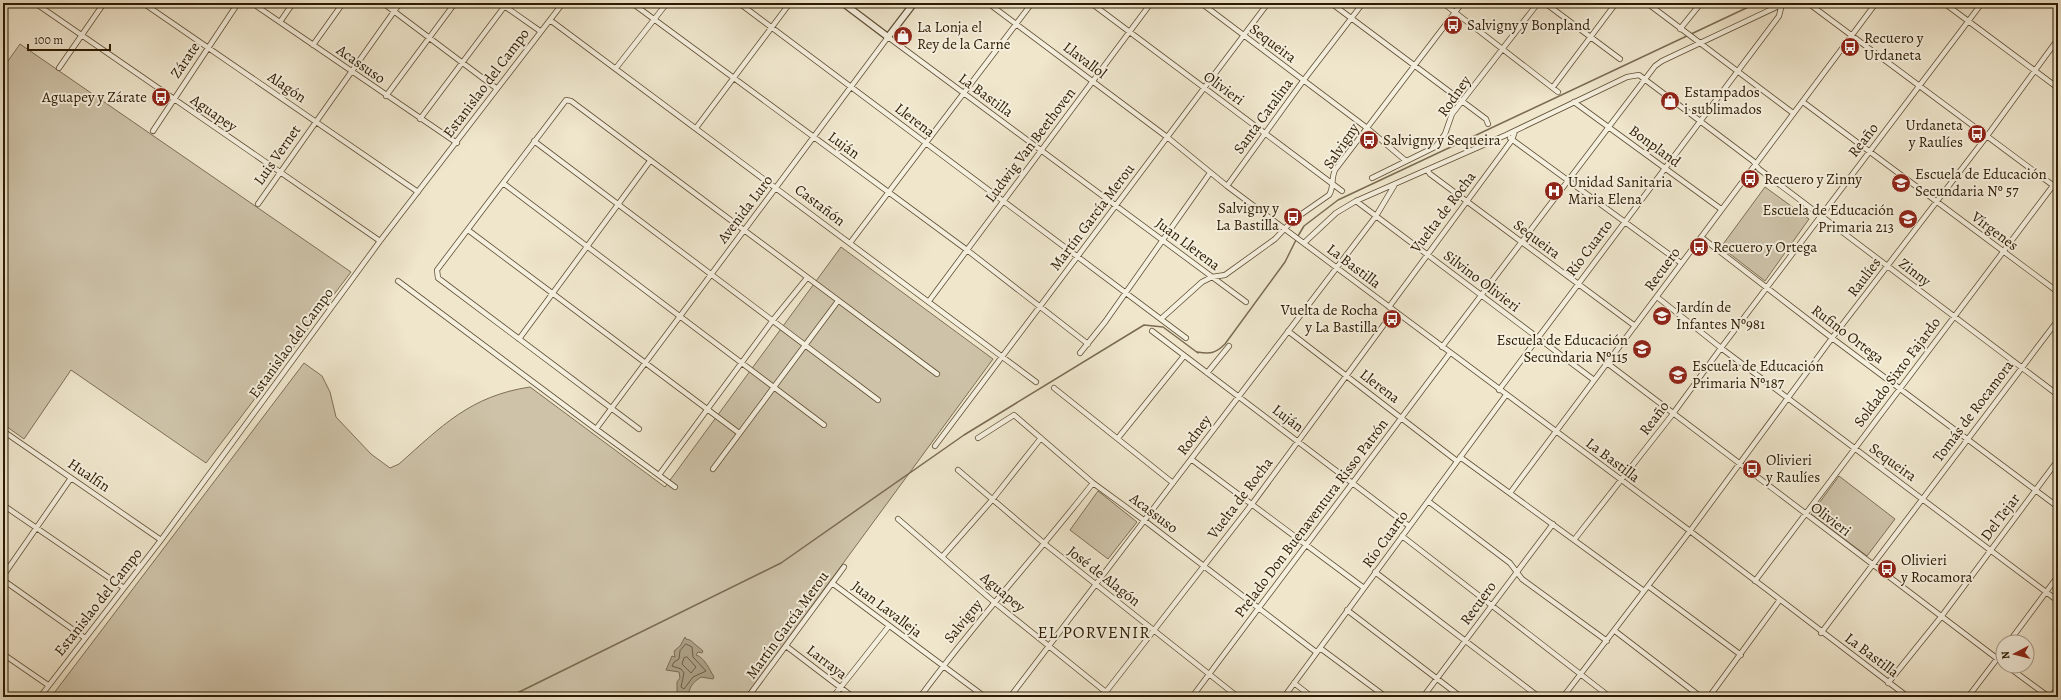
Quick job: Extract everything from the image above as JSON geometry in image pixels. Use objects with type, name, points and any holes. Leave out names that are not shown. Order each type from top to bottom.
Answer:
[{"type":"street","name":"Aguapey","points":[[35,3],[380,241]]},
{"type":"street","points":[[59,68],[104,3]]},
{"type":"street","name":"Alagón","points":[[143,3],[418,192]]},
{"type":"street","name":"Zárate","points":[[153,130],[238,3]]},
{"type":"street","name":"Acassuso","points":[[252,3],[456,143]]},
{"type":"street","points":[[280,22],[294,3]]},
{"type":"street","points":[[313,45],[343,3]]},
{"type":"street","points":[[383,3],[496,88]]},
{"type":"street","name":"Luis Vernet","points":[[258,204],[400,3]]},
{"type":"street","points":[[386,96],[455,3]]},
{"type":"street","name":"Estanislao del Campo","points":[[40,697],[161,540],[380,241],[456,143],[496,88],[563,3]]},
{"type":"street","name":"Luján","points":[[632,3],[967,250],[1088,344]]},
{"type":"street","points":[[616,68],[667,3]]},
{"type":"street","name":"Llerena","points":[[739,3],[1077,256]]},
{"type":"street","points":[[696,128],[790,3]]},
{"type":"street","name":"La Bastilla","points":[[844,3],[964,94],[1115,205]]},
{"type":"street","name":"Avenida Luro","points":[[596,429],[850,86],[914,3]]},
{"type":"street","name":"Llavallol","points":[[988,3],[1167,137]]},
{"type":"street","points":[[850,243],[1032,3]]},
{"type":"street","name":"Olivieri","points":[[1091,3],[1342,191]]},
{"type":"street","name":"Ludwig Van Beethoven","points":[[929,301],[1151,3]]},
{"type":"street","name":"Sequeira","points":[[1201,3],[1367,128],[1406,161]]},
{"type":"street","name":"Martín García Merou","points":[[935,446],[1042,307],[1077,256],[1268,3]]},
{"type":"street","points":[[1331,3],[1486,119],[1488,124]]},
{"type":"street","name":"Santa Catalina","points":[[1227,186],[1303,80],[1363,3]]},
{"type":"street","points":[[1443,3],[1554,87],[1558,92]]},
{"type":"street","name":"Salvigny","points":[[1162,318],[1202,282],[1212,277],[1225,275],[1275,239],[1293,220],[1329,195],[1332,191],[1335,170],[1462,3]]},
{"type":"street","name":"Rodney","points":[[1372,178],[1435,147],[1445,134],[1452,114],[1463,102],[1538,3]]},
{"type":"street","points":[[1544,3],[1620,59]]},
{"type":"street","points":[[1554,87],[1590,36],[1616,3]]},
{"type":"street","points":[[1647,3],[1793,113]]},
{"type":"street","points":[[1680,29],[1701,3]]},
{"type":"street","points":[[1808,3],[2058,189]]},
{"type":"street","name":"Recuero","points":[[1510,493],[1876,3]]},
{"type":"street","points":[[1944,3],[2058,88]]},
{"type":"street","name":"Reaño","points":[[1574,540],[1622,481],[1820,215],[1921,86],[1982,3]]},
{"type":"street","points":[[420,119],[504,4],[540,31]]},
{"type":"street","points":[[1442,347],[1645,78],[1662,61],[1784,4]]},
{"type":"street","name":"Río Cuarto","points":[[1499,390],[1779,16],[1784,4]]},
{"type":"street","name":"Castañón","points":[[550,20],[1036,382]]},
{"type":"street","name":"Raulíes","points":[[1563,697],[1615,631],[1832,338],[1987,136],[2058,39]]},
{"type":"street","points":[[1304,243],[1336,213],[1356,201],[1394,186],[1515,131],[1632,75],[1639,75],[1645,78]]},
{"type":"street","name":"Zinny","points":[[1645,78],[1701,120],[1759,169],[2058,395]]},
{"type":"street","points":[[640,429],[438,278],[437,270],[563,103],[569,100],[937,374]]},
{"type":"street","name":"Bonpland","points":[[1574,102],[1721,209]]},
{"type":"street","name":"Vírgenes","points":[[1803,102],[2058,292]]},
{"type":"street","name":"Vuelta de Rocha","points":[[1389,307],[1512,140],[1515,131]]},
{"type":"street","points":[[1506,135],[1682,263]]},
{"type":"street","points":[[1167,137],[1210,173],[1284,229]]},
{"type":"street","points":[[534,141],[878,400]]},
{"type":"street","points":[[519,339],[650,161]]},
{"type":"street","name":"Sequeira","points":[[1427,170],[1467,202],[1635,326]]},
{"type":"street","points":[[1080,353],[1126,292],[1161,240],[1210,173]]},
{"type":"street","name":"Soldado Sixto Fajardo","points":[[1755,581],[2058,179]]},
{"type":"street","points":[[503,183],[824,425]]},
{"type":"street","name":"Rodney","points":[[1010,697],[1337,268],[1376,216],[1394,186]]},
{"type":"street","name":"Silvino Olivieri","points":[[1356,201],[1594,380]]},
{"type":"street","name":"Juan Llerena","points":[[1115,205],[1246,302]]},
{"type":"street","name":"La Bastilla","points":[[1284,229],[1450,354],[1690,531],[1821,633],[1908,697]]},
{"type":"street","points":[[468,230],[739,433]]},
{"type":"street","name":"Rufino Ortega","points":[[1701,237],[1832,338],[2058,507]]},
{"type":"street","points":[[1077,256],[1162,318],[1186,338]]},
{"type":"street","points":[[659,475],[773,320],[807,278]]},
{"type":"street","points":[[398,281],[675,487]]},
{"type":"street","name":"Sequeira","points":[[1657,297],[1721,348],[1923,498],[2058,601]]},
{"type":"street","points":[[713,468],[838,301]]},
{"type":"street","name":"Vuelta de Rocha","points":[[1102,697],[1252,504],[1345,375],[1394,311]]},
{"type":"street","name":"Tomás de Rocamora","points":[[1821,633],[2058,320]]},
{"type":"street","name":"Luján","points":[[1152,331],[1298,440],[1409,526]]},
{"type":"street","name":"Llerena","points":[[1288,331],[1457,461]]},
{"type":"street","points":[[1207,373],[1229,346]]},
{"type":"street","name":"Prelado Don Buenaventura Risso Patrón","points":[[1192,697],[1305,544],[1450,354]]},
{"type":"street","points":[[1118,438],[1184,356]]},
{"type":"street","name":"Olivieri","points":[[1606,363],[1672,415],[1740,464],[1872,566],[1995,657]]},
{"type":"street","points":[[1054,388],[1173,483]]},
{"type":"street","name":"Río Cuarto","points":[[1284,697],[1506,395]]},
{"type":"street","name":"Acassuso","points":[[978,438],[1014,415],[1092,483],[1145,521],[1316,652]]},
{"type":"street","name":"Hualfin","points":[[3,431],[161,540]]},
{"type":"street","points":[[942,557],[992,500],[1041,438]]},
{"type":"street","points":[[1460,457],[1644,592]]},
{"type":"street","points":[[1191,458],[1364,588]]},
{"type":"street","name":"Del Tejar","points":[[1888,683],[1941,617],[2058,460]]},
{"type":"street","name":"José de Alagón","points":[[958,470],[1045,544],[1238,697]]},
{"type":"street","points":[[3,576],[71,478]]},
{"type":"street","name":"Salvigny","points":[[920,697],[994,602],[1045,544],[1092,483]]},
{"type":"street","points":[[1428,502],[1510,563],[1522,579],[1606,641]]},
{"type":"street","points":[[3,505],[124,588]]},
{"type":"street","name":"Aguapey","points":[[898,519],[994,602],[1112,697]]},
{"type":"street","name":"Recuero","points":[[1423,697],[1516,571],[1553,524]]},
{"type":"street","points":[[1402,536],[1610,697]]},
{"type":"street","name":"Martín García Merou","points":[[748,697],[844,567]]},
{"type":"street","points":[[1375,572],[1464,642],[1539,697]]},
{"type":"street","points":[[2015,634],[2058,576]]},
{"type":"street","points":[[3,580],[85,638]]},
{"type":"street","name":"Juan Lavalleja","points":[[832,583],[985,697]]},
{"type":"street","points":[[1648,586],[1741,655]]},
{"type":"street","points":[[1709,697],[1779,601]]},
{"type":"street","points":[[1347,610],[1461,697]]},
{"type":"street","points":[[832,697],[889,626]]},
{"type":"street","points":[[1615,631],[1702,697]]},
{"type":"street","name":"Larraya","points":[[786,646],[853,697]]},
{"type":"street","points":[[1320,648],[1386,697]]},
{"type":"street","points":[[3,654],[48,685]]},
{"type":"street","points":[[1968,697],[1995,661]]},
{"type":"street","points":[[2018,674],[2050,697],[2058,687]]},
{"type":"street","points":[[1294,683],[1312,697]]},
{"type":"shaded area","points":[[20,44],[351,272],[206,463],[71,370],[24,439],[3,424],[3,68]]},
{"type":"shaded area","points":[[1765,187],[1809,219],[1765,281],[1721,247]]},
{"type":"shaded area","points":[[841,247],[993,359],[745,697],[51,697],[304,363],[322,376],[330,392],[336,417],[371,454],[390,468],[399,464],[444,425],[474,405],[490,397],[509,391],[530,387],[665,487]]},
{"type":"shaded area","points":[[1839,476],[1895,519],[1867,556],[1811,514]]},
{"type":"shaded area","points":[[1098,491],[1137,522],[1108,559],[1070,530]]},
{"type":"water","points":[[685,637],[703,651],[702,653],[698,652],[696,655],[699,656],[709,667],[714,677],[713,679],[701,677],[693,683],[690,688],[689,697],[685,697],[683,692],[681,695],[677,694],[677,682],[680,678],[679,672],[666,670],[672,656],[675,657],[674,651],[680,646]]},
{"type":"waterway","points":[[1298,236],[1304,226],[1338,200],[1757,3]]},
{"type":"waterway","points":[[1197,352],[1212,352],[1218,350],[1225,344],[1285,262],[1296,240]]},
{"type":"waterway","points":[[509,697],[781,563],[964,435],[1144,325],[1163,327],[1198,353]]},
{"type":"place","name":"Salvigny y Bonpland","points":[[1453,25]]},
{"type":"place","name":"La Lonja el Rey de la Carne","points":[[903,36]]},
{"type":"place","name":"Recuero y Urdaneta","points":[[1850,47]]},
{"type":"place","name":"Aguapey y Zárate","points":[[161,97]]},
{"type":"place","name":"Estampados i sublimados","points":[[1670,101]]},
{"type":"place","name":"Urdaneta y Raulíes","points":[[1977,134]]},
{"type":"place","name":"Salvigny y Sequeira","points":[[1369,140]]},
{"type":"place","name":"Recuero y Zinny","points":[[1750,179]]},
{"type":"place","name":"Escuela de Educación Secundaria Nº 57","points":[[1901,183]]},
{"type":"place","name":"Unidad Sanitaria Maria Elena","points":[[1554,191]]},
{"type":"place","name":"Salvigny y La Bastilla","points":[[1293,217]]},
{"type":"place","name":"Escuela de Educación Primaria 213","points":[[1908,219]]},
{"type":"place","name":"Recuero y Ortega","points":[[1699,247]]},
{"type":"place","name":"Jardín de Infantes Nº981","points":[[1662,316]]},
{"type":"place","name":"Vuelta de Rocha y La Bastilla","points":[[1392,319]]},
{"type":"place","name":"Escuela de Educación Secundaria Nº115","points":[[1642,349]]},
{"type":"place","name":"Escuela de Educación Primaria Nº187","points":[[1678,375]]},
{"type":"place","name":"Olivieri y Raulíes","points":[[1752,469]]},
{"type":"place","name":"Olivieri y Rocamora","points":[[1887,569]]},
{"type":"district","name":"EL PORVENIR","points":[[1094,632]]}]
